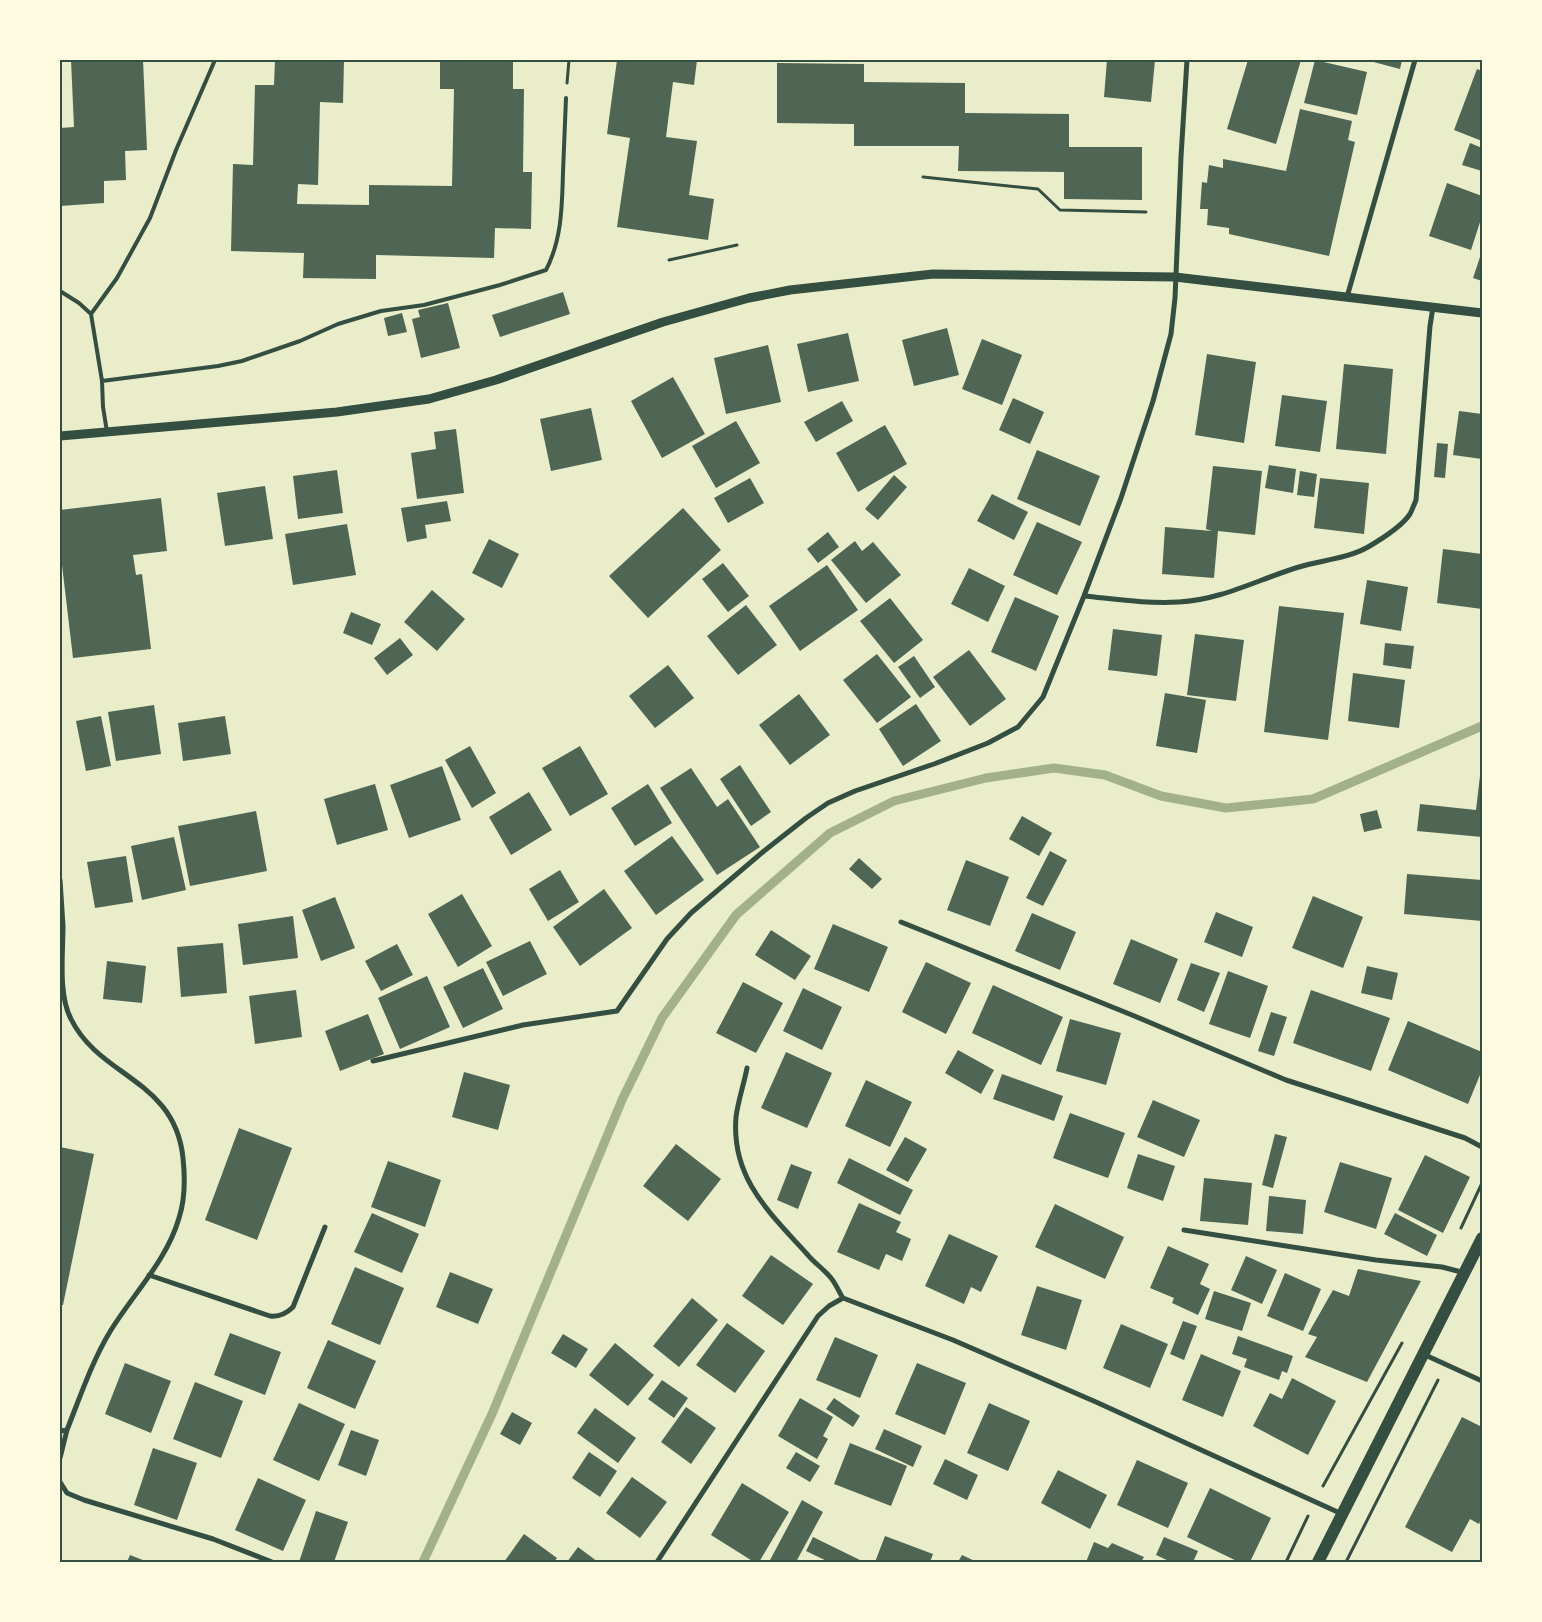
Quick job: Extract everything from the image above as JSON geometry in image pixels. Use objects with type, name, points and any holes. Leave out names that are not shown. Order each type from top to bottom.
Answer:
[{"type":"main road","points":[[1318,1562],[1482,1238]]},
{"type":"street","points":[[374,1061],[523,1025],[617,1011],[667,938],[691,913],[806,818],[828,803],[855,791],[988,743],[1018,727],[1043,697],[1121,498],[1153,401],[1174,321],[1188,60]]},
{"type":"street","points":[[1347,297],[1415,60]]},
{"type":"street","points":[[60,436],[337,412],[429,399],[496,380],[664,322],[749,298],[790,290],[923,275],[954,273],[1175,277],[1482,313]]},
{"type":"street","points":[[1084,596],[1173,602],[1208,598],[1237,590],[1300,566],[1353,554],[1368,547],[1400,524],[1410,515],[1416,500],[1433,307]]},
{"type":"street","points":[[60,880],[63,984],[70,1018],[87,1044],[148,1090],[164,1108],[177,1128],[182,1144],[184,1168],[180,1216],[171,1242],[110,1331],[94,1363],[67,1430],[60,1458]]},
{"type":"street","points":[[901,922],[1132,1015],[1286,1080],[1465,1138],[1482,1147]]},
{"type":"street","points":[[747,1068],[736,1115],[738,1154],[746,1178],[756,1196],[831,1278],[843,1298],[953,1340],[1342,1514]]},
{"type":"street","points":[[149,1275],[276,1317],[293,1308],[324,1227]]},
{"type":"street","points":[[1184,1230],[1376,1260],[1442,1267],[1464,1273]]},
{"type":"street","points":[[657,1562],[818,1316],[829,1306],[843,1298]]},
{"type":"street","points":[[1422,1354],[1482,1381]]},
{"type":"street","points":[[60,1431],[67,1430]]},
{"type":"street","points":[[60,1482],[67,1492],[84,1500],[213,1539],[272,1562]]},
{"type":"lane","points":[[91,314],[117,278],[150,218],[176,150],[215,60]]},
{"type":"lane","points":[[102,380],[218,366],[242,361],[300,342],[338,324],[381,311],[424,305],[500,286],[546,270],[554,255],[562,212],[566,98]]},
{"type":"lane","points":[[60,291],[79,302],[91,314],[102,380],[103,407],[107,432]]},
{"type":"path","points":[[923,177],[1038,189],[1060,210],[1146,212]]},
{"type":"path","points":[[669,260],[737,245]]},
{"type":"path","points":[[1458,1234],[1482,1184]]},
{"type":"path","points":[[1286,1562],[1315,1502],[1405,1337]]},
{"type":"path","points":[[1346,1562],[1445,1364]]},
{"type":"building","points":[[71,60],[143,60],[147,150],[125,151],[126,180],[104,181],[104,203],[60,206],[60,128],[74,127]]},
{"type":"building","points":[[275,60],[344,60],[343,103],[320,102],[318,185],[298,184],[297,204],[369,205],[369,185],[452,186],[454,89],[440,89],[440,60],[513,60],[513,89],[524,89],[523,172],[532,172],[531,229],[495,228],[494,258],[376,255],[376,279],[303,278],[304,253],[231,251],[233,164],[253,165],[255,85],[274,85]]},
{"type":"building","points":[[617,60],[697,60],[694,85],[673,82],[666,137],[697,141],[689,195],[714,199],[708,240],[617,227],[630,138],[607,134]]},
{"type":"building","points":[[1107,60],[1155,60],[1151,102],[1104,97]]},
{"type":"building","points":[[1248,60],[1301,60],[1276,144],[1227,129]]},
{"type":"building","points":[[1315,60],[1367,72],[1357,115],[1304,103]]},
{"type":"building","points":[[1366,60],[1402,60],[1400,69]]},
{"type":"building","points":[[777,63],[864,64],[864,82],[965,83],[965,113],[1069,114],[1069,147],[1142,147],[1142,200],[1064,199],[1064,172],[958,171],[959,146],[854,146],[854,124],[777,123]]},
{"type":"building","points":[[1477,69],[1482,71],[1482,141],[1454,130]]},
{"type":"building","points":[[1300,109],[1352,121],[1348,140],[1355,142],[1329,256],[1229,234],[1229,228],[1207,225],[1208,209],[1200,209],[1202,182],[1207,183],[1209,165],[1223,168],[1223,159],[1286,171]]},
{"type":"building","points":[[1470,143],[1482,148],[1482,171],[1462,165]]},
{"type":"building","points":[[1447,183],[1482,196],[1482,216],[1471,250],[1429,236]]},
{"type":"building","points":[[1482,251],[1482,281],[1473,278]]},
{"type":"building","points":[[563,292],[570,314],[500,337],[492,315]]},
{"type":"building","points":[[448,303],[460,348],[421,358],[412,319],[420,317],[418,310]]},
{"type":"building","points":[[402,313],[407,332],[388,336],[384,318]]},
{"type":"building","points":[[947,328],[959,375],[914,386],[902,340]]},
{"type":"building","points":[[848,333],[859,381],[808,392],[797,344]]},
{"type":"building","points":[[982,339],[1022,355],[1002,405],[962,389]]},
{"type":"building","points":[[768,345],[781,402],[726,414],[714,358]]},
{"type":"building","points":[[1207,354],[1256,362],[1244,443],[1195,435]]},
{"type":"building","points":[[1344,364],[1393,369],[1386,454],[1336,449]]},
{"type":"building","points":[[673,377],[705,434],[662,458],[631,401]]},
{"type":"building","points":[[1282,395],[1327,401],[1320,452],[1275,446]]},
{"type":"building","points":[[1013,398],[1044,412],[1030,444],[999,430]]},
{"type":"building","points":[[842,401],[853,421],[816,442],[804,422]]},
{"type":"building","points":[[591,408],[602,460],[551,471],[540,419]]},
{"type":"building","points":[[1459,411],[1482,414],[1482,459],[1453,455]]},
{"type":"building","points":[[736,421],[760,463],[716,488],[692,446]]},
{"type":"building","points":[[885,425],[907,464],[858,492],[836,453]]},
{"type":"building","points":[[456,429],[464,493],[417,499],[411,453],[436,449],[434,432]]},
{"type":"building","points":[[1437,443],[1448,444],[1445,478],[1434,477]]},
{"type":"building","points":[[1037,450],[1100,476],[1080,526],[1017,499]]},
{"type":"building","points":[[1269,465],[1296,469],[1293,493],[1265,488]]},
{"type":"building","points":[[1213,466],[1262,471],[1255,535],[1218,531],[1214,578],[1162,574],[1165,527],[1212,531],[1206,529]]},
{"type":"building","points":[[337,470],[343,513],[298,519],[293,476]]},
{"type":"building","points":[[1300,471],[1317,474],[1314,497],[1297,495]]},
{"type":"building","points":[[894,475],[907,487],[878,520],[865,509]]},
{"type":"building","points":[[750,478],[764,503],[728,523],[714,498]]},
{"type":"building","points":[[1320,478],[1369,483],[1364,534],[1314,528]]},
{"type":"building","points":[[265,486],[273,539],[225,546],[217,493]]},
{"type":"building","points":[[992,494],[1028,512],[1014,540],[977,521]]},
{"type":"building","points":[[161,498],[167,551],[133,555],[136,575],[142,574],[151,649],[73,658],[60,548],[60,510]]},
{"type":"building","points":[[447,501],[451,521],[425,525],[427,538],[407,542],[401,508]]},
{"type":"building","points":[[683,508],[721,550],[648,618],[609,576]]},
{"type":"building","points":[[1037,522],[1082,542],[1057,595],[1013,575]]},
{"type":"building","points":[[347,524],[356,575],[293,585],[285,534]]},
{"type":"building","points":[[828,532],[839,547],[818,563],[807,549]]},
{"type":"building","points":[[489,539],[519,554],[502,588],[472,573]]},
{"type":"building","points":[[855,541],[862,551],[873,542],[901,575],[866,603],[831,560]]},
{"type":"building","points":[[1443,549],[1482,554],[1482,609],[1437,603]]},
{"type":"building","points":[[723,563],[749,596],[728,612],[702,579]]},
{"type":"building","points":[[827,565],[858,610],[800,651],[769,606]]},
{"type":"building","points":[[969,568],[1005,586],[988,622],[951,604]]},
{"type":"building","points":[[1367,580],[1408,587],[1401,631],[1360,624]]},
{"type":"building","points":[[432,590],[465,619],[437,651],[404,622]]},
{"type":"building","points":[[1015,597],[1059,616],[1036,671],[991,652]]},
{"type":"building","points":[[890,598],[923,640],[894,663],[860,621]]},
{"type":"building","points":[[746,605],[777,645],[738,675],[707,636]]},
{"type":"building","points":[[1279,606],[1344,613],[1328,740],[1264,732]]},
{"type":"building","points":[[351,612],[381,624],[372,645],[343,633]]},
{"type":"building","points":[[1113,629],[1162,635],[1157,676],[1108,670]]},
{"type":"building","points":[[1195,634],[1244,640],[1236,701],[1187,695]]},
{"type":"building","points":[[400,638],[413,655],[387,675],[374,658]]},
{"type":"building","points":[[1385,643],[1414,646],[1411,669],[1383,665]]},
{"type":"building","points":[[969,650],[1006,699],[970,726],[933,677]]},
{"type":"building","points":[[877,654],[911,697],[877,723],[843,680]]},
{"type":"building","points":[[914,656],[935,687],[920,698],[898,667]]},
{"type":"building","points":[[668,665],[694,698],[655,728],[629,696]]},
{"type":"building","points":[[1353,673],[1405,680],[1399,728],[1348,721]]},
{"type":"building","points":[[1165,693],[1206,700],[1197,753],[1156,746]]},
{"type":"building","points":[[799,694],[830,735],[790,765],[759,725]]},
{"type":"building","points":[[916,704],[941,741],[903,766],[879,729]]},
{"type":"building","points":[[154,705],[161,754],[116,761],[108,712]]},
{"type":"building","points":[[101,716],[111,766],[86,771],[76,721]]},
{"type":"building","points":[[225,716],[231,754],[183,761],[178,723]]},
{"type":"building","points":[[470,746],[496,793],[472,808],[445,760]]},
{"type":"building","points":[[580,746],[608,794],[570,816],[542,768]]},
{"type":"building","points":[[740,765],[771,812],[751,826],[720,779]]},
{"type":"building","points":[[442,766],[461,820],[409,838],[390,785]]},
{"type":"building","points":[[1481,767],[1482,837],[1417,831],[1420,804],[1476,810]]},
{"type":"building","points":[[691,768],[717,807],[728,799],[760,847],[717,875],[660,788]]},
{"type":"building","points":[[375,784],[388,830],[337,845],[324,799]]},
{"type":"building","points":[[648,784],[672,823],[635,846],[611,808]]},
{"type":"building","points":[[529,792],[552,830],[511,855],[489,817]]},
{"type":"building","points":[[1377,810],[1382,828],[1364,832],[1360,814]]},
{"type":"building","points":[[256,811],[267,871],[190,886],[178,826]]},
{"type":"building","points":[[1022,816],[1052,833],[1039,856],[1009,839]]},
{"type":"building","points":[[672,836],[704,880],[656,915],[624,871]]},
{"type":"building","points":[[174,837],[186,890],[142,900],[131,846]]},
{"type":"building","points":[[1050,851],[1067,860],[1043,906],[1026,898]]},
{"type":"building","points":[[126,856],[133,902],[95,908],[87,862]]},
{"type":"building","points":[[859,858],[882,879],[872,889],[849,869]]},
{"type":"building","points":[[966,860],[1009,877],[990,926],[947,910]]},
{"type":"building","points":[[560,870],[579,902],[548,921],[529,889]]},
{"type":"building","points":[[1407,874],[1482,880],[1482,921],[1404,914]]},
{"type":"building","points":[[604,889],[632,928],[580,966],[553,927]]},
{"type":"building","points":[[462,894],[492,946],[458,967],[428,914]]},
{"type":"building","points":[[1313,896],[1363,917],[1343,968],[1292,948]]},
{"type":"building","points":[[335,897],[355,948],[321,961],[302,910]]},
{"type":"building","points":[[1216,912],[1253,927],[1242,957],[1204,942]]},
{"type":"building","points":[[1032,913],[1076,932],[1060,970],[1015,951]]},
{"type":"building","points":[[293,916],[298,958],[243,965],[238,924]]},
{"type":"building","points":[[833,924],[888,947],[869,992],[814,969]]},
{"type":"building","points":[[771,930],[811,956],[795,980],[755,955]]},
{"type":"building","points":[[1131,939],[1178,959],[1160,1003],[1113,984]]},
{"type":"building","points":[[530,941],[547,974],[503,996],[486,962]]},
{"type":"building","points":[[223,943],[227,993],[181,997],[177,947]]},
{"type":"building","points":[[397,944],[413,975],[381,991],[365,961]]},
{"type":"building","points":[[107,961],[146,966],[142,1003],[103,999]]},
{"type":"building","points":[[926,962],[971,983],[946,1034],[902,1012]]},
{"type":"building","points":[[1191,963],[1220,973],[1204,1012],[1177,1000]]},
{"type":"building","points":[[1367,966],[1398,973],[1392,1000],[1361,993]]},
{"type":"building","points":[[483,968],[503,1009],[463,1028],[443,987]]},
{"type":"building","points":[[1228,971],[1268,986],[1250,1038],[1209,1024]]},
{"type":"building","points":[[427,976],[450,1027],[400,1049],[378,998]]},
{"type":"building","points":[[743,982],[783,1003],[756,1053],[716,1033]]},
{"type":"building","points":[[993,985],[1063,1017],[1041,1065],[972,1033]]},
{"type":"building","points":[[803,988],[842,1007],[822,1050],[783,1031]]},
{"type":"building","points":[[296,990],[302,1037],[255,1044],[249,996]]},
{"type":"building","points":[[1311,990],[1390,1018],[1371,1071],[1293,1043]]},
{"type":"building","points":[[1271,1012],[1287,1017],[1274,1056],[1258,1051]]},
{"type":"building","points":[[368,1014],[384,1054],[340,1071],[325,1031]]},
{"type":"building","points":[[1070,1019],[1121,1033],[1106,1085],[1056,1071]]},
{"type":"building","points":[[1408,1021],[1482,1052],[1482,1070],[1468,1104],[1388,1070]]},
{"type":"building","points":[[958,1050],[994,1070],[981,1094],[945,1073]]},
{"type":"building","points":[[786,1052],[832,1073],[807,1128],[761,1108]]},
{"type":"building","points":[[464,1072],[510,1085],[498,1130],[452,1117]]},
{"type":"building","points":[[1002,1074],[1063,1096],[1054,1121],[993,1099]]},
{"type":"building","points":[[866,1080],[912,1102],[890,1147],[845,1126]]},
{"type":"building","points":[[1153,1100],[1200,1120],[1184,1157],[1137,1137]]},
{"type":"building","points":[[1070,1113],[1125,1133],[1108,1178],[1053,1158]]},
{"type":"building","points":[[239,1128],[292,1148],[257,1240],[205,1220]]},
{"type":"building","points":[[1275,1134],[1287,1137],[1273,1188],[1262,1185]]},
{"type":"building","points":[[905,1137],[927,1149],[908,1182],[886,1170]]},
{"type":"building","points":[[676,1144],[721,1179],[688,1221],[643,1186]]},
{"type":"building","points":[[60,1147],[94,1154],[63,1305],[60,1305]]},
{"type":"building","points":[[1138,1154],[1175,1166],[1163,1201],[1127,1188]]},
{"type":"building","points":[[1425,1155],[1470,1177],[1443,1233],[1398,1210]]},
{"type":"building","points":[[849,1158],[913,1190],[900,1215],[837,1183]]},
{"type":"building","points":[[388,1161],[441,1180],[425,1227],[371,1207]]},
{"type":"building","points":[[1340,1162],[1392,1178],[1376,1229],[1324,1212]]},
{"type":"building","points":[[791,1164],[812,1172],[798,1209],[777,1200]]},
{"type":"building","points":[[1204,1178],[1252,1183],[1248,1225],[1200,1221]]},
{"type":"building","points":[[1269,1196],[1306,1200],[1303,1234],[1266,1231]]},
{"type":"building","points":[[859,1203],[901,1222],[896,1232],[911,1239],[902,1261],[886,1254],[879,1270],[837,1252]]},
{"type":"building","points":[[1055,1204],[1124,1237],[1105,1279],[1035,1247]]},
{"type":"building","points":[[372,1213],[419,1234],[402,1273],[354,1252]]},
{"type":"building","points":[[1395,1213],[1437,1235],[1427,1256],[1384,1234]]},
{"type":"building","points":[[949,1234],[998,1256],[981,1292],[971,1287],[964,1304],[925,1286]]},
{"type":"building","points":[[1168,1246],[1209,1264],[1200,1284],[1210,1289],[1198,1315],[1172,1303],[1174,1298],[1150,1288]]},
{"type":"building","points":[[771,1255],[813,1284],[783,1325],[742,1296]]},
{"type":"building","points":[[1246,1256],[1277,1270],[1262,1304],[1231,1290]]},
{"type":"building","points":[[355,1267],[404,1288],[380,1345],[331,1324]]},
{"type":"building","points":[[1358,1269],[1421,1281],[1367,1382],[1305,1357],[1317,1337],[1308,1334],[1333,1290],[1349,1296]]},
{"type":"building","points":[[450,1272],[493,1289],[478,1324],[436,1307]]},
{"type":"building","points":[[1285,1273],[1321,1289],[1303,1331],[1267,1316]]},
{"type":"building","points":[[1037,1286],[1082,1300],[1066,1350],[1021,1335]]},
{"type":"building","points":[[1214,1291],[1251,1303],[1242,1331],[1205,1319]]},
{"type":"building","points":[[692,1298],[718,1320],[679,1367],[653,1346]]},
{"type":"building","points":[[1183,1321],[1197,1326],[1184,1360],[1170,1354]]},
{"type":"building","points":[[727,1323],[765,1351],[735,1393],[696,1365]]},
{"type":"building","points":[[1121,1324],[1168,1344],[1150,1388],[1103,1368]]},
{"type":"building","points":[[230,1333],[281,1352],[265,1395],[214,1375]]},
{"type":"building","points":[[563,1334],[588,1349],[576,1368],[551,1353]]},
{"type":"building","points":[[1238,1336],[1293,1356],[1287,1373],[1282,1371],[1279,1380],[1244,1367],[1247,1359],[1232,1354]]},
{"type":"building","points":[[835,1337],[878,1355],[860,1398],[816,1380]]},
{"type":"building","points":[[328,1340],[376,1361],[355,1409],[307,1388]]},
{"type":"building","points":[[615,1343],[654,1375],[628,1406],[589,1375]]},
{"type":"building","points":[[1201,1354],[1241,1371],[1223,1417],[1182,1400]]},
{"type":"building","points":[[125,1363],[171,1381],[151,1433],[105,1414]]},
{"type":"building","points":[[917,1363],[966,1383],[945,1435],[895,1414]]},
{"type":"building","points":[[1292,1378],[1336,1401],[1308,1455],[1253,1426],[1270,1393],[1282,1399]]},
{"type":"building","points":[[662,1380],[688,1398],[674,1418],[648,1399]]},
{"type":"building","points":[[195,1382],[243,1401],[221,1458],[173,1439]]},
{"type":"building","points":[[800,1398],[833,1417],[823,1436],[828,1439],[817,1459],[778,1436]]},
{"type":"building","points":[[834,1398],[860,1416],[853,1427],[826,1409]]},
{"type":"building","points":[[299,1403],[345,1424],[319,1481],[273,1460]]},
{"type":"building","points":[[989,1403],[1030,1421],[1008,1471],[967,1453]]},
{"type":"building","points":[[686,1407],[716,1428],[691,1464],[661,1442]]},
{"type":"building","points":[[595,1408],[636,1438],[618,1463],[577,1433]]},
{"type":"building","points":[[512,1412],[532,1423],[520,1445],[500,1434]]},
{"type":"building","points":[[1462,1417],[1482,1427],[1482,1517],[1479,1524],[1470,1519],[1452,1552],[1405,1527]]},
{"type":"building","points":[[884,1429],[922,1446],[913,1467],[875,1449]]},
{"type":"building","points":[[351,1430],[379,1440],[366,1476],[338,1465]]},
{"type":"building","points":[[850,1443],[907,1466],[891,1506],[834,1484]]},
{"type":"building","points":[[153,1448],[197,1463],[177,1520],[134,1505]]},
{"type":"building","points":[[589,1452],[617,1471],[600,1497],[572,1478]]},
{"type":"building","points":[[796,1452],[820,1466],[810,1482],[786,1468]]},
{"type":"building","points":[[945,1459],[978,1475],[967,1500],[933,1484]]},
{"type":"building","points":[[1137,1460],[1188,1483],[1168,1528],[1117,1505]]},
{"type":"building","points":[[1058,1470],[1107,1495],[1090,1529],[1041,1503]]},
{"type":"building","points":[[632,1477],[667,1502],[640,1538],[606,1513]]},
{"type":"building","points":[[258,1478],[306,1500],[283,1551],[235,1530]]},
{"type":"building","points":[[742,1483],[789,1512],[759,1562],[754,1562],[711,1535]]},
{"type":"building","points":[[1210,1488],[1271,1518],[1250,1562],[1239,1562],[1187,1537]]},
{"type":"building","points":[[802,1500],[823,1512],[796,1562],[769,1562]]},
{"type":"building","points":[[316,1511],[348,1522],[334,1562],[299,1562]]},
{"type":"building","points":[[524,1534],[557,1558],[554,1562],[504,1562]]},
{"type":"building","points":[[885,1536],[933,1554],[930,1562],[875,1562]]},
{"type":"building","points":[[813,1537],[864,1562],[829,1562],[806,1551]]},
{"type":"building","points":[[1164,1537],[1198,1551],[1193,1562],[1171,1562],[1156,1555]]},
{"type":"building","points":[[1094,1542],[1108,1548],[1112,1543],[1144,1557],[1141,1562],[1086,1562]]},
{"type":"building","points":[[578,1547],[598,1562],[567,1562]]},
{"type":"building","points":[[130,1555],[148,1562],[127,1562]]},
{"type":"building","points":[[962,1555],[977,1562],[958,1562]]},
{"type":"waterway","points":[[423,1562],[492,1414],[622,1100],[662,1018],[736,915],[830,833],[894,801],[986,778],[1054,768],[1105,775],[1161,796],[1226,808],[1313,799],[1482,726]]}]
